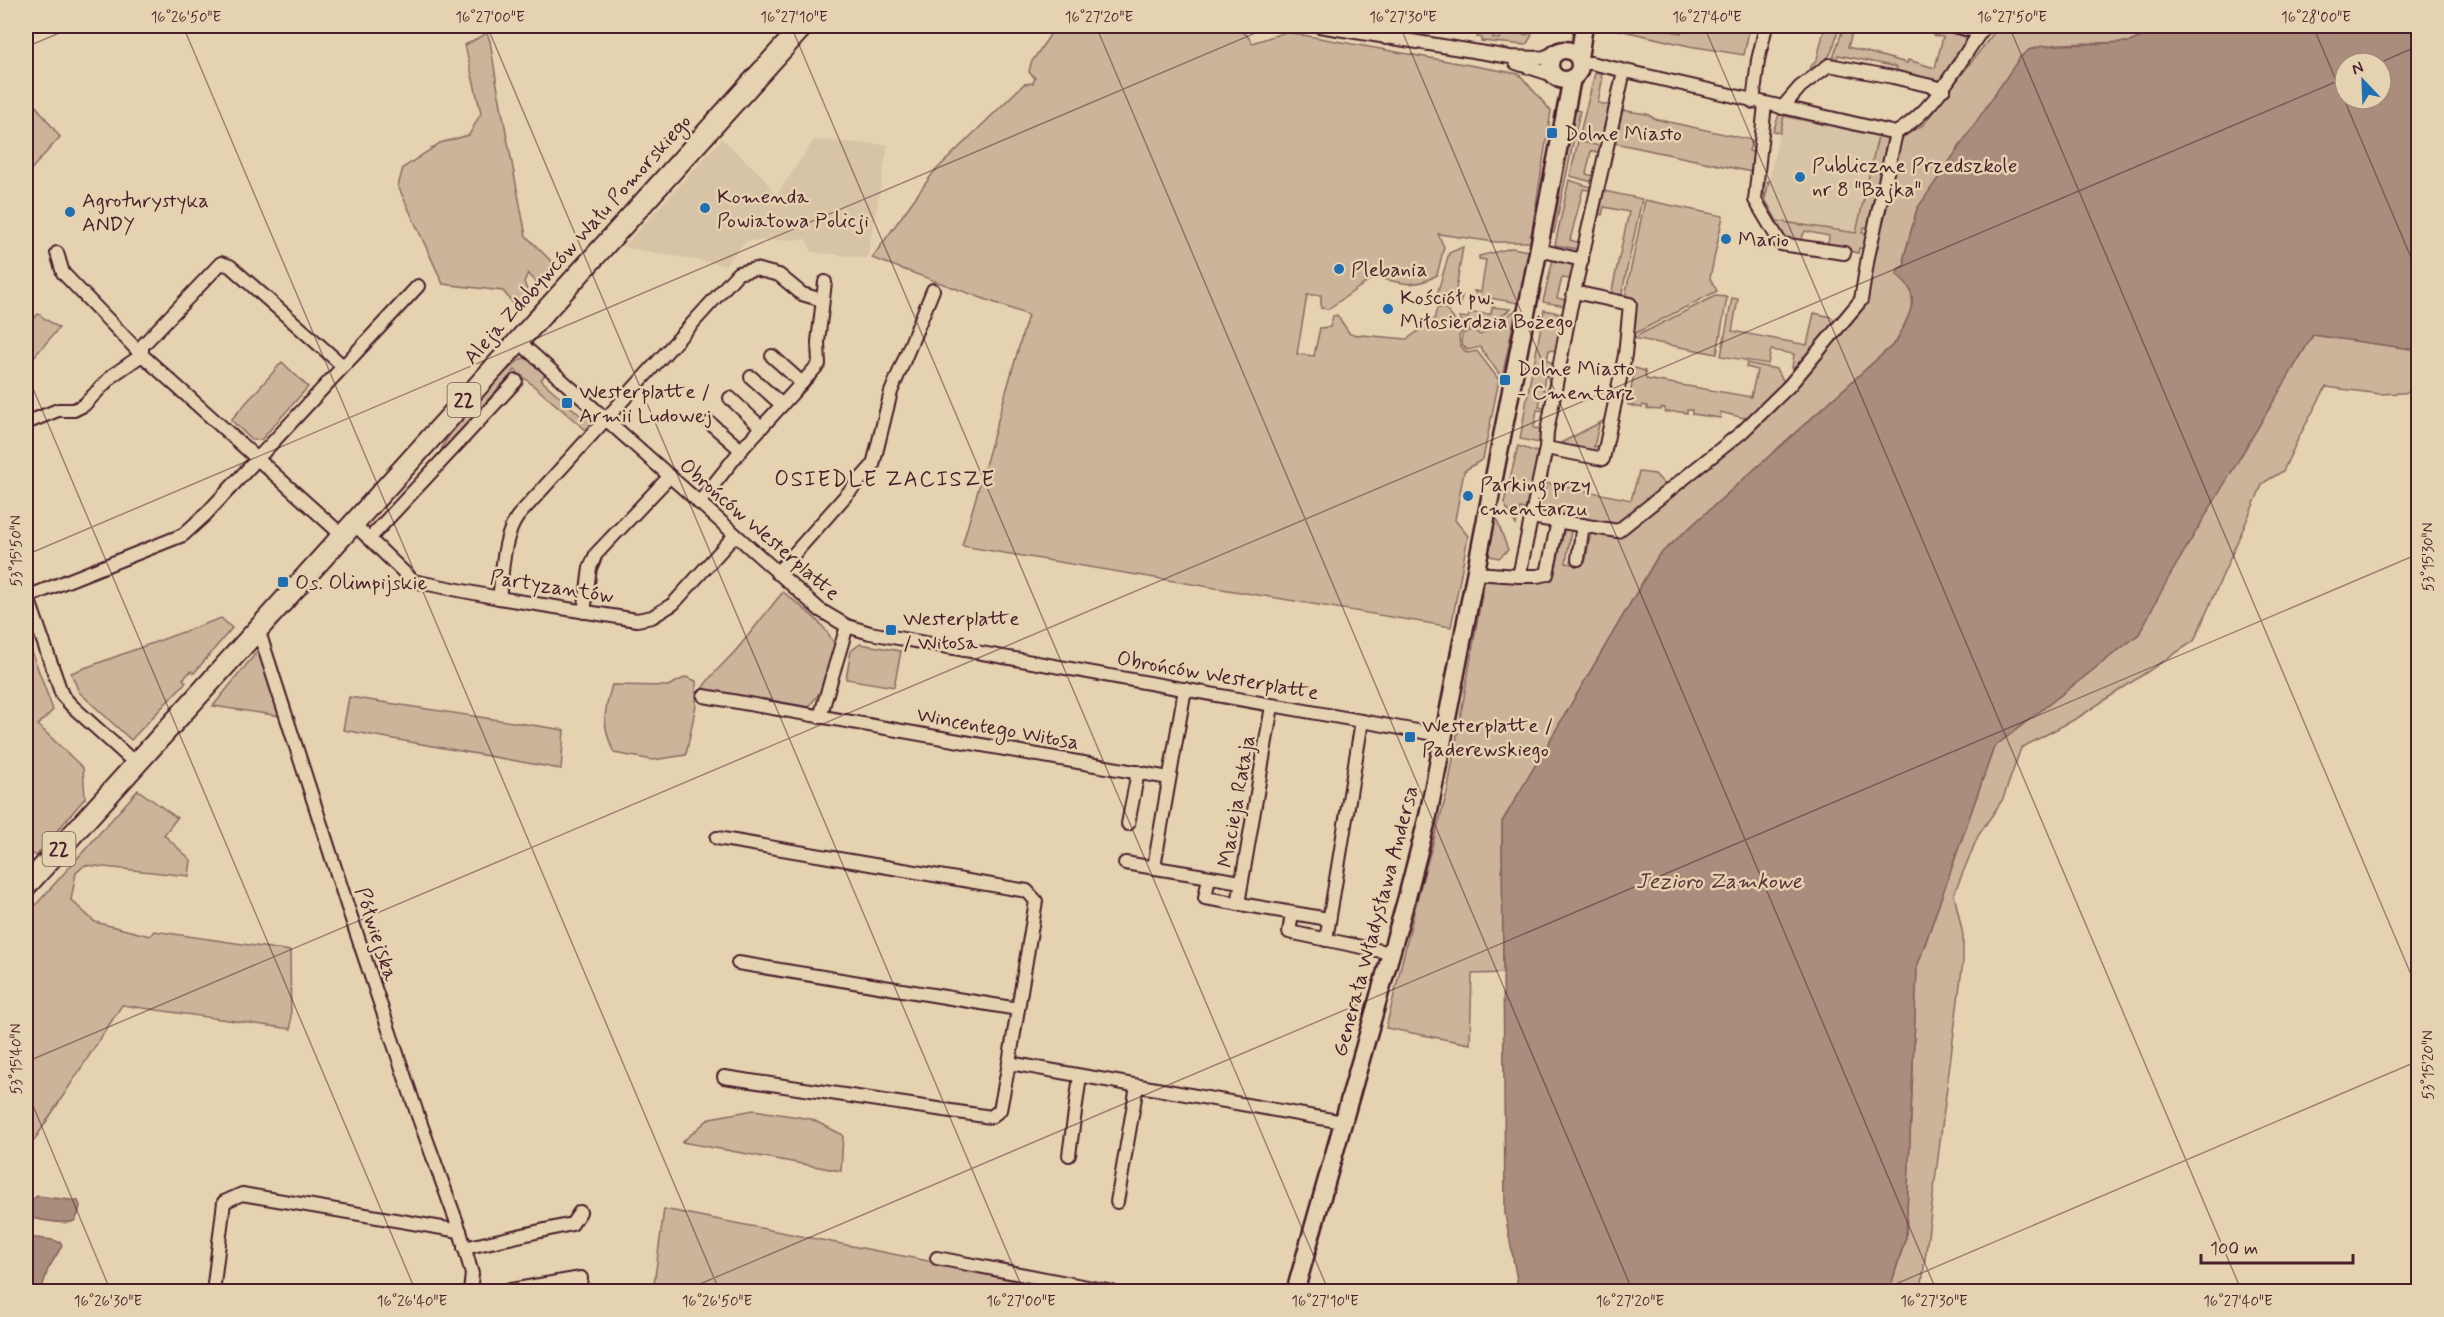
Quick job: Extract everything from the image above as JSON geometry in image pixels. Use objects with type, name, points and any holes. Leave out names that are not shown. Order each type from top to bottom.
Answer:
[{"type":"main road","name":"Aleja Zdobywców Wału Pomorskiego","points":[[26,886],[347,528],[803,26]]},
{"type":"main road","points":[[1560,50],[1572,51],[1568,70],[1550,63],[1578,26]]},
{"type":"main road","name":"Generała Władysława Andersa","points":[[1295,1292],[1421,847],[1445,736],[1562,133],[1568,70],[1584,26]]},
{"type":"street","points":[[1318,26],[1387,32],[1568,70],[1591,63],[1896,133]]},
{"type":"street","points":[[1766,26],[1758,60],[1759,103],[1755,200],[1781,244],[1844,254]]},
{"type":"street","points":[[1531,516],[1618,531],[1747,427],[1789,386],[1862,300],[1863,256],[1896,133],[1912,123],[1944,89],[1982,28],[1952,26]]},
{"type":"street","points":[[1486,54],[1535,59],[1547,57],[1560,50]]},
{"type":"street","points":[[1782,108],[1800,87],[1829,65],[1893,76],[1944,89]]},
{"type":"street","points":[[1519,576],[1546,448],[1547,432],[1574,292],[1624,71]]},
{"type":"street","points":[[1539,250],[1582,260]]},
{"type":"street","name":"Partyzantów","points":[[57,252],[63,273],[142,355],[257,460],[347,528],[369,538],[413,581],[499,598],[637,620],[652,617],[663,611],[735,535]]},
{"type":"street","points":[[26,423],[58,410],[74,410],[84,405],[113,375],[142,355],[142,346],[221,263],[230,266],[343,366]]},
{"type":"street","points":[[499,598],[508,537],[512,525],[605,417],[738,273],[755,269],[779,275],[802,294],[822,300]]},
{"type":"street","points":[[699,503],[741,450],[819,364],[818,342],[825,282]]},
{"type":"street","points":[[136,764],[72,706],[63,694],[26,594],[183,536],[257,460],[418,286]]},
{"type":"street","points":[[777,573],[873,465],[891,392],[933,290]]},
{"type":"street","points":[[1546,448],[1603,459],[1625,355],[1630,304],[1574,292]]},
{"type":"street","name":"Obrońców Westerplatte","points":[[518,341],[777,573],[820,610],[847,626],[870,633],[1445,736]]},
{"type":"street","points":[[772,356],[802,383]]},
{"type":"street","points":[[751,377],[782,405]]},
{"type":"street","points":[[369,538],[516,381]]},
{"type":"street","points":[[730,398],[761,427]]},
{"type":"street","points":[[710,423],[741,450]]},
{"type":"street","points":[[584,612],[590,568],[596,554],[669,476]]},
{"type":"street","points":[[1475,573],[1519,576],[1547,574],[1558,521]]},
{"type":"street","points":[[1578,559],[1583,525]]},
{"type":"street","points":[[820,717],[847,626]]},
{"type":"street","name":"Półwiejska","points":[[254,633],[261,638],[347,905],[459,1231],[472,1274],[470,1292]]},
{"type":"street","points":[[1154,867],[1185,689]]},
{"type":"street","name":"Wincentego Witosa","points":[[704,696],[1169,778]]},
{"type":"street","name":"Macieja Rataja","points":[[1238,904],[1272,706]]},
{"type":"street","points":[[1326,940],[1362,721]]},
{"type":"street","points":[[1128,824],[1138,772]]},
{"type":"street","points":[[717,838],[1027,891],[1036,902],[1010,1063],[1000,1110],[991,1117],[724,1077]]},
{"type":"street","points":[[1125,863],[1241,882]]},
{"type":"street","points":[[1209,877],[1205,898],[1328,919]]},
{"type":"street","points":[[1292,914],[1289,932],[1391,953]]},
{"type":"street","points":[[738,963],[1018,1009]]},
{"type":"street","points":[[1010,1063],[1343,1122]]},
{"type":"street","points":[[1069,1155],[1080,1076]]},
{"type":"street","points":[[1117,1202],[1137,1086]]},
{"type":"street","points":[[213,1292],[224,1202],[242,1194],[459,1231]]},
{"type":"street","points":[[464,1248],[572,1224],[580,1212]]},
{"type":"street","points":[[937,1258],[1113,1292]]},
{"type":"street","points":[[499,1292],[581,1278],[579,1292]]},
{"type":"shaded area","points":[[1056,26],[1232,26],[1247,35],[1252,43],[1286,32],[1519,74],[1551,111],[1530,242],[1495,242],[1438,234],[1444,247],[1437,275],[1429,280],[1407,284],[1374,277],[1328,309],[1321,308],[1321,295],[1307,295],[1297,354],[1314,356],[1320,328],[1330,327],[1333,316],[1337,315],[1350,334],[1407,339],[1434,320],[1437,308],[1445,308],[1463,331],[1459,336],[1460,346],[1467,353],[1477,351],[1499,380],[1483,459],[1464,471],[1455,520],[1468,536],[1451,627],[962,546],[1028,315],[872,258],[933,173],[1024,84],[1033,83],[1035,78],[1029,72],[1031,63]]},
{"type":"shaded area","points":[[1602,26],[1641,30],[1642,26],[1681,33],[1683,26],[1750,26],[1744,55],[1689,46]]},
{"type":"shaded area","points":[[1825,26],[1839,26],[1832,51],[1824,62],[1803,77],[1817,59]]},
{"type":"shaded area","points":[[1844,26],[1854,26],[1848,47],[1935,68],[1943,37],[1933,35],[1935,30],[1957,33],[1969,39],[1943,85],[1895,75],[1897,67],[1838,55],[1837,59],[1833,58]]},
{"type":"shaded area","points":[[1999,26],[2165,26],[2130,42],[2057,44],[2029,50],[1917,209],[1904,257],[1908,283],[1912,291],[1911,311],[1896,342],[1658,556],[1502,822],[1503,973],[1472,974],[1470,1044],[1386,1028],[1419,892],[1447,793],[1484,583],[1487,580],[1531,579],[1554,575],[1564,531],[1559,530],[1561,528],[1575,529],[1576,532],[1571,531],[1566,563],[1580,565],[1585,563],[1591,532],[1621,536],[1679,488],[1861,306],[1887,207],[1900,138],[1923,125]]},
{"type":"shaded area","points":[[1478,30],[1494,33],[1493,38],[1499,39],[1500,30],[1532,35],[1526,45],[1481,41],[1481,38],[1477,37]]},
{"type":"shaded area","points":[[487,33],[526,236],[554,264],[539,285],[528,273],[524,282],[529,295],[517,308],[503,291],[443,284],[398,186],[403,168],[440,143],[469,135],[481,113],[465,45]]},
{"type":"shaded area","points":[[1595,73],[1601,73],[1602,81],[1598,103],[1609,105],[1611,109],[1604,141],[1579,137]]},
{"type":"shaded area","points":[[26,93],[60,137],[26,175]]},
{"type":"shaded area","points":[[1571,109],[1580,111],[1554,233],[1547,232]]},
{"type":"shaded area","points":[[1620,110],[1647,114],[1655,119],[1752,140],[1749,151],[1756,153],[1752,172],[1615,143],[1613,140]]},
{"type":"shaded area","points":[[1780,112],[1887,135],[1888,151],[1884,159],[1869,228],[1864,227],[1862,233],[1868,234],[1865,249],[1859,248],[1858,253],[1828,246],[1829,236],[1805,231],[1801,240],[1786,238],[1773,219],[1765,200],[1777,221],[1856,233],[1878,136],[1784,116],[1780,133],[1773,131]]},
{"type":"shaded area","points":[[1783,116],[1879,136],[1856,233],[1777,221],[1765,199]]},
{"type":"shaded area","points":[[722,139],[761,175],[776,196],[814,140],[888,145],[867,258],[812,252],[806,239],[746,241],[725,265],[623,247]]},
{"type":"shaded area","points":[[1578,141],[1604,147],[1602,153],[1591,151],[1586,174],[1597,177],[1596,183],[1570,176]]},
{"type":"shaded area","points":[[1569,180],[1594,188],[1594,191],[1583,189],[1570,240],[1580,243],[1580,248],[1577,249],[1555,245]]},
{"type":"shaded area","points":[[1769,181],[1765,199],[1765,182]]},
{"type":"shaded area","points":[[1604,191],[1642,199],[1621,297],[1611,295],[1629,212],[1604,207],[1602,215],[1599,214]]},
{"type":"shaded area","points":[[1645,200],[1723,216],[1710,278],[1717,291],[1630,336],[1634,299],[1625,297]]},
{"type":"shaded area","points":[[1463,247],[1455,295],[1462,296],[1460,305],[1441,302],[1437,295],[1449,253]]},
{"type":"shaded area","points":[[1512,248],[1529,251],[1519,303],[1477,296],[1474,291],[1481,292],[1486,260],[1479,259],[1479,256]]},
{"type":"shaded area","points":[[1553,259],[1575,264],[1571,279],[1562,278],[1557,298],[1566,300],[1565,306],[1543,302]]},
{"type":"shaded area","points":[[1715,296],[1727,297],[1717,354],[1633,338]]},
{"type":"shaded area","points":[[1732,298],[1738,299],[1732,331],[1807,345],[1814,313],[1831,317],[1838,322],[1798,369],[1792,368],[1794,354],[1771,350],[1768,364],[1721,356]]},
{"type":"shaded area","points":[[1492,307],[1511,309],[1479,331],[1466,328],[1459,317],[1468,318],[1470,313],[1491,314]]},
{"type":"shaded area","points":[[1516,310],[1502,378],[1480,347],[1468,350],[1462,345],[1461,340],[1469,331],[1480,335]]},
{"type":"shaded area","points":[[1544,310],[1564,314],[1557,351],[1549,350],[1547,361],[1555,363],[1554,367],[1534,364]]},
{"type":"shaded area","points":[[38,314],[59,328],[26,366],[26,328]]},
{"type":"shaded area","points":[[2313,335],[2418,350],[2418,392],[2380,394],[2326,387],[2283,471],[2263,483],[2194,641],[2079,717],[2021,748],[2003,799],[1978,836],[1954,894],[1963,935],[1963,961],[1921,1291],[1889,1292],[1906,1237],[1917,967],[1994,747],[2139,634],[2168,577]]},
{"type":"shaded area","points":[[524,358],[531,360],[546,373],[541,380],[580,415],[592,413],[599,424],[587,431],[515,370],[440,453],[446,440],[471,409],[508,370]]},
{"type":"shaded area","points":[[282,362],[308,387],[261,440],[252,440],[231,420]]},
{"type":"shaded area","points":[[1747,363],[1776,369],[1783,380],[1783,385],[1756,412],[1744,418],[1720,412],[1721,418],[1692,414],[1692,410],[1687,410],[1687,413],[1665,412],[1665,408],[1647,409],[1647,406],[1643,405],[1642,408],[1628,405],[1635,368],[1645,371],[1646,379],[1751,397],[1757,370],[1746,367]]},
{"type":"shaded area","points":[[1532,370],[1552,373],[1551,376],[1545,376],[1543,390],[1549,391],[1548,396],[1541,395],[1539,407],[1545,408],[1545,411],[1537,410],[1534,428],[1542,429],[1540,443],[1520,439]]},
{"type":"shaded area","points":[[1605,420],[1599,424],[1594,447],[1602,444],[1594,453],[1555,446]]},
{"type":"shaded area","points":[[1518,446],[1537,452],[1535,478],[1528,510],[1520,508],[1516,525],[1504,503]]},
{"type":"shaded area","points":[[1551,456],[1546,483],[1631,500],[1639,472],[1655,474],[1667,487],[1624,521],[1612,525],[1542,512],[1536,508],[1547,457]]},
{"type":"shaded area","points":[[1494,517],[1496,517],[1508,550],[1499,558],[1490,556],[1487,552]]},
{"type":"shaded area","points":[[783,592],[820,624],[836,648],[821,691],[808,708],[702,689],[737,649]]},
{"type":"shaded area","points":[[221,618],[232,628],[194,673],[191,671],[183,679],[186,682],[131,740],[79,692],[71,673]]},
{"type":"shaded area","points":[[26,636],[53,710],[38,725],[83,768],[85,798],[36,856],[26,848]]},
{"type":"shaded area","points":[[860,644],[901,651],[894,687],[846,679],[851,651]]},
{"type":"shaded area","points":[[260,648],[280,716],[213,706]]},
{"type":"shaded area","points":[[686,677],[696,681],[696,705],[686,755],[653,760],[614,753],[607,735],[605,719],[612,685],[668,686]]},
{"type":"shaded area","points":[[349,697],[564,730],[561,769],[343,730]]},
{"type":"shaded area","points":[[138,790],[177,818],[164,835],[191,860],[189,876],[85,865],[76,873],[71,900],[95,922],[150,936],[154,931],[290,951],[291,1029],[122,1005],[26,1153],[26,916]]},
{"type":"shaded area","points":[[754,1110],[811,1119],[843,1135],[841,1171],[682,1142],[710,1118]]},
{"type":"shaded area","points":[[664,1209],[1081,1291],[653,1292]]},
{"type":"water","name":"Jezioro Zamkowe","points":[[2165,26],[2418,26],[2418,350],[2313,335],[2169,577],[2139,634],[1994,747],[1917,967],[1906,1237],[1889,1291],[1519,1291],[1505,1214],[1502,822],[1658,556],[1896,342],[1912,307],[1910,290],[1897,275],[1898,269],[1905,265],[1904,257],[1917,209],[2020,57],[2029,50],[2042,46],[2130,42]]},
{"type":"water","points":[[37,1196],[78,1201],[80,1206],[76,1219],[66,1223],[26,1217],[26,1205]]},
{"type":"water","points":[[26,1237],[53,1240],[61,1243],[62,1246],[48,1269],[42,1288],[38,1291],[26,1291]]},
{"type":"place","name":"Dolne Miasto","points":[[1552,133]]},
{"type":"place","name":"Publiczne Przedszkole nr 8 \"Bajka\"","points":[[1800,177]]},
{"type":"place","name":"Komenda Powiatowa Policji","points":[[705,208]]},
{"type":"place","name":"Agroturystyka ANDY","points":[[70,212]]},
{"type":"place","name":"Mario","points":[[1726,239]]},
{"type":"place","name":"Plebania","points":[[1339,269]]},
{"type":"place","name":"Kościół pw. Miłosierdzia Bożego","points":[[1388,309]]},
{"type":"place","name":"Dolne Miasto - Cmentarz","points":[[1505,380]]},
{"type":"place","name":"Westerplatte / Armii Ludowej","points":[[567,403]]},
{"type":"place","name":"Parking przy cmentarzu","points":[[1468,496]]},
{"type":"place","name":"Os. Olimpijskie","points":[[283,582]]},
{"type":"place","name":"Westerplatte / Witosa","points":[[891,630]]},
{"type":"place","name":"Westerplatte / Paderewskiego","points":[[1410,737]]},
{"type":"district","name":"OSIEDLE ZACISZE","points":[[885,478]]}]
